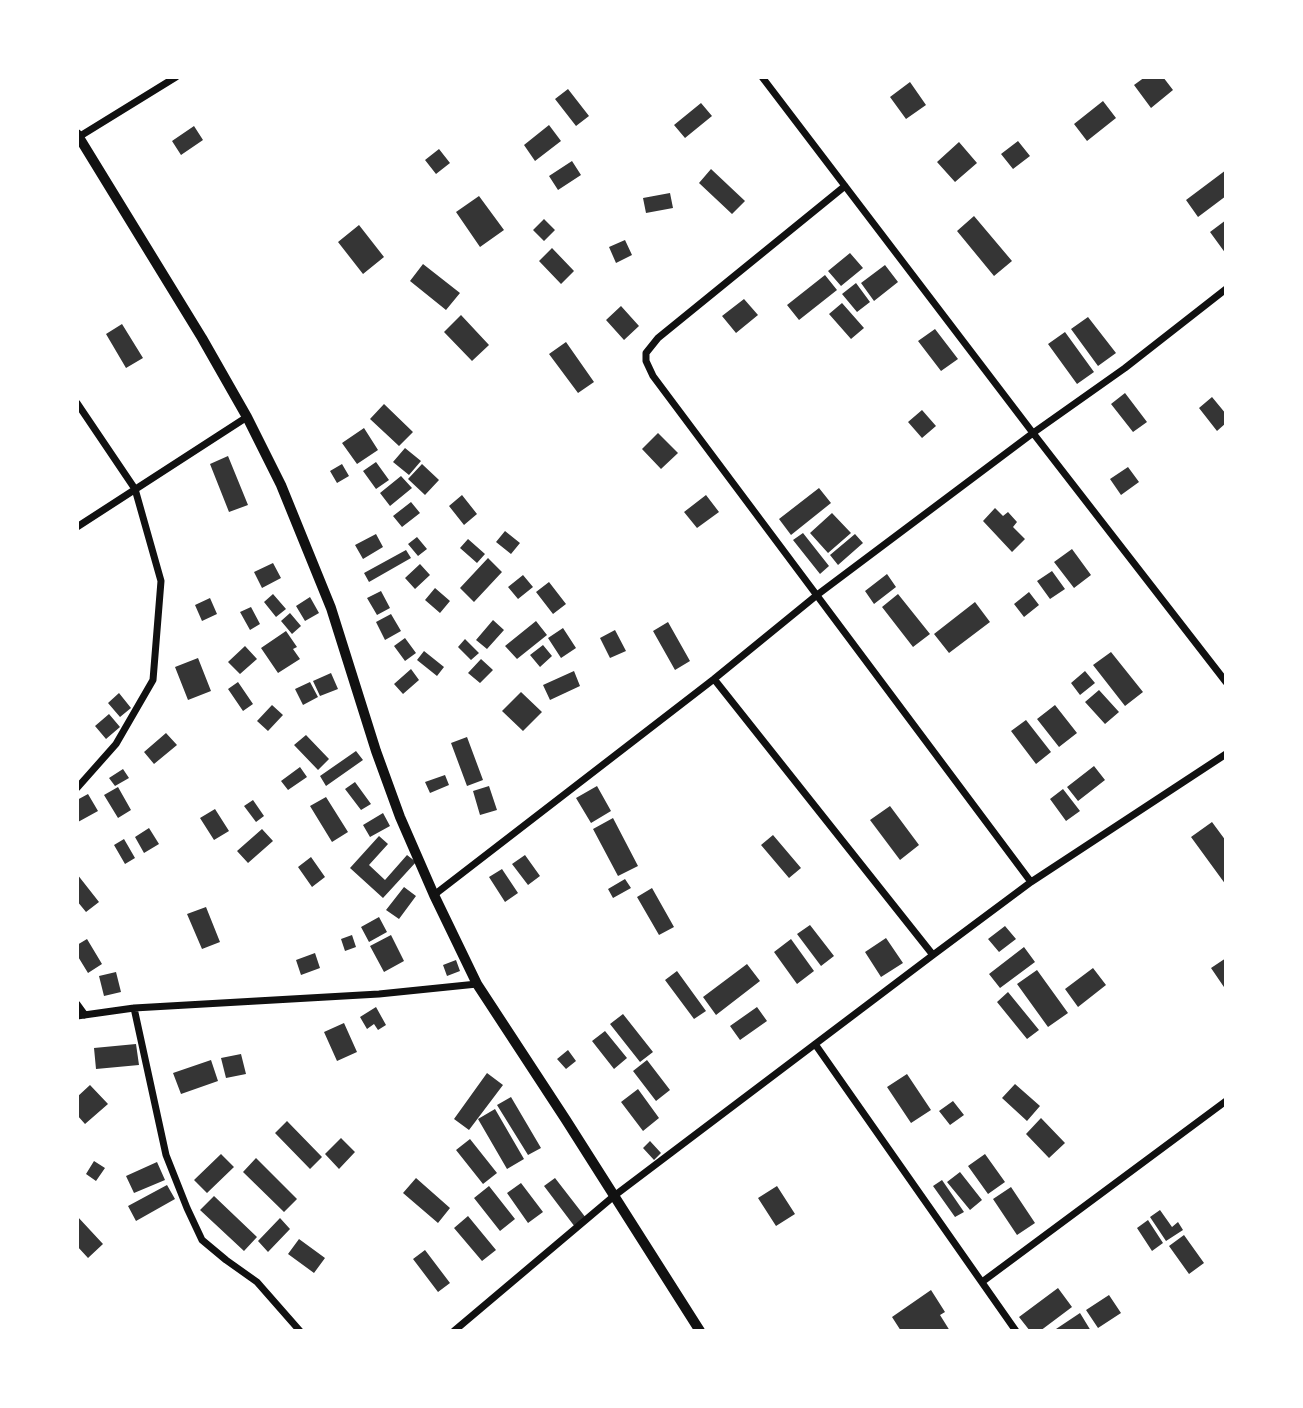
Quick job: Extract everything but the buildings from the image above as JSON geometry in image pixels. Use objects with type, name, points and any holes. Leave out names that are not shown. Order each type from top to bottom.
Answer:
[{"type":"main road","points":[[78,136],[202,338],[247,417],[281,485],[338,628],[396,806],[434,895],[477,984],[700,1331]]},
{"type":"street","points":[[78,136],[176,77]]},
{"type":"street","points":[[762,77],[1226,682]]},
{"type":"street","points":[[845,186],[658,338],[646,353],[646,361],[653,376],[1031,883]]},
{"type":"street","points":[[434,895],[817,595],[1033,433],[1125,368],[1226,289]]},
{"type":"street","points":[[77,402],[135,489],[161,581],[153,680],[116,744],[77,788]]},
{"type":"street","points":[[77,527],[247,417]]},
{"type":"street","points":[[714,678],[933,956]]},
{"type":"street","points":[[454,1331],[614,1196],[815,1044],[1031,883],[1226,754]]},
{"type":"street","points":[[77,1004],[81,1015],[134,1009],[379,994],[477,984]]},
{"type":"street","points":[[134,1009],[166,1155],[202,1240],[257,1282],[300,1331]]},
{"type":"street","points":[[815,1044],[1016,1331]]},
{"type":"street","points":[[982,1282],[1226,1101]]}]
